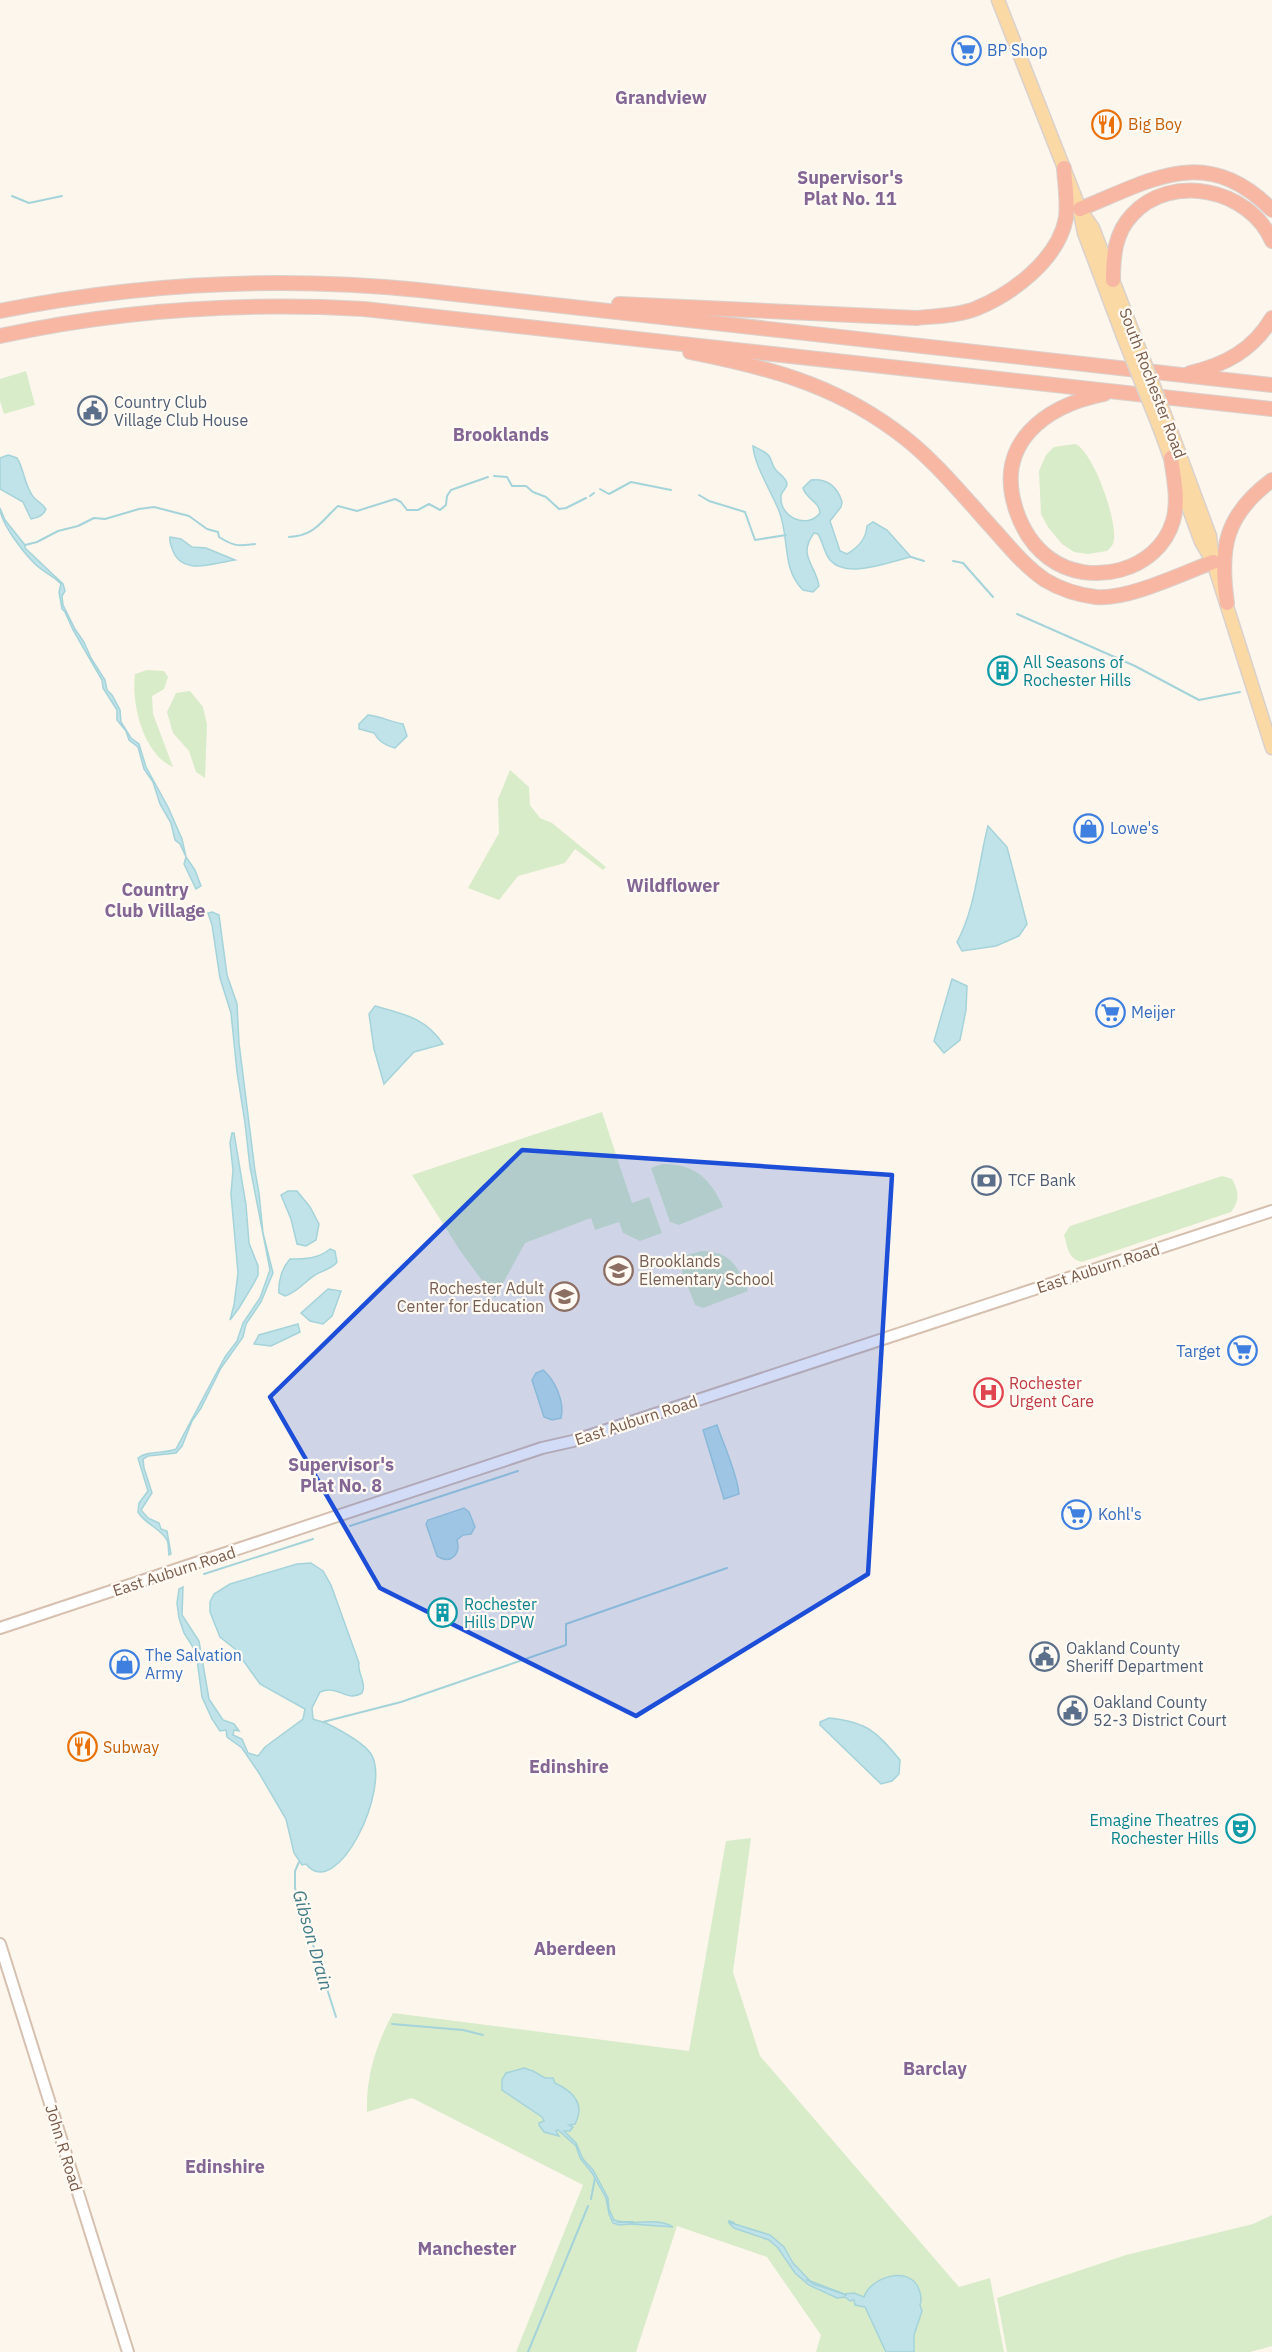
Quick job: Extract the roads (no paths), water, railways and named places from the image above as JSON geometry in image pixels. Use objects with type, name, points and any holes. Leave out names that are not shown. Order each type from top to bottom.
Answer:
[{"type":"highway","points":[[502,299],[916,318],[952,315],[996,299],[1013,288],[1044,260],[1061,232],[1066,218],[1064,168]]},
{"type":"highway","points":[[1080,209],[1168,174],[1199,171],[1215,174],[1237,183],[1260,198],[1272,210]]},
{"type":"highway","points":[[1113,280],[1116,244],[1127,221],[1145,204],[1176,191],[1205,192],[1234,201],[1252,213],[1263,225],[1272,241]]},
{"type":"highway","points":[[0,312],[126,291],[238,282],[353,284],[1272,385]]},
{"type":"highway","points":[[0,336],[134,314],[205,308],[274,306],[383,310],[1272,409]]},
{"type":"highway","points":[[1179,375],[1214,366],[1243,352],[1258,338],[1272,318]]},
{"type":"highway","points":[[603,334],[766,368],[811,383],[855,403],[913,445],[935,465],[1022,561],[1043,579],[1059,588],[1097,597],[1116,596],[1214,562]]},
{"type":"highway","points":[[1117,392],[1086,398],[1052,411],[1028,432],[1020,444],[1013,465],[1011,487],[1020,520],[1037,546],[1062,566],[1078,572],[1098,573],[1117,570],[1135,565],[1149,557],[1168,535],[1174,520],[1176,488],[1171,458]]},
{"type":"highway","points":[[1227,603],[1223,566],[1224,547],[1229,531],[1245,506],[1272,480]]},
{"type":"main road","name":"South Rochester Road","points":[[998,0],[1080,209],[1084,233],[1210,536],[1214,562],[1272,748]]},
{"type":"main road","name":"South Rochester Road","points":[[1080,209],[1093,228],[1113,280],[1130,339]]},
{"type":"main road","name":"South Rochester Road","points":[[1165,428],[1171,458],[1201,542],[1214,562]]},
{"type":"main road","name":"East Auburn Road","points":[[0,1628],[542,1448],[580,1439],[1272,1211]]},
{"type":"main road","name":"John R Road","points":[[0,1944],[129,2352]]},
{"type":"water","points":[[753,446],[768,455],[775,469],[786,480],[786,487],[781,494],[782,503],[784,510],[795,519],[808,520],[820,513],[803,488],[811,480],[822,480],[835,488],[842,502],[841,507],[830,521],[840,551],[847,554],[855,548],[863,539],[867,526],[873,522],[887,530],[911,557],[869,568],[847,569],[830,560],[818,534],[814,533],[809,541],[807,554],[819,586],[813,592],[803,590],[792,572],[782,521],[756,462]]},
{"type":"water","points":[[8,455],[17,458],[29,490],[46,509],[38,517],[31,519],[23,502],[0,489],[0,458]]},
{"type":"water","points":[[0,508],[5,520],[25,548],[63,584],[65,591],[62,596],[63,605],[105,680],[107,690],[120,710],[121,722],[131,738],[139,744],[146,767],[182,839],[186,857],[180,844],[175,840],[171,823],[160,804],[153,782],[144,769],[138,747],[129,740],[126,731],[117,720],[117,710],[62,609],[59,592],[61,584],[38,567],[25,553],[4,522]]},
{"type":"water","points":[[170,537],[181,539],[192,547],[206,548],[235,560],[192,566],[178,559],[173,551]]},
{"type":"water","points":[[368,715],[403,724],[407,736],[395,748],[386,745],[374,733],[359,729],[359,724]]},
{"type":"water","points":[[988,826],[1007,847],[1027,924],[1019,936],[996,946],[962,951],[957,942],[973,900]]},
{"type":"water","points":[[186,857],[195,870],[201,886],[196,889],[184,864]]},
{"type":"water","points":[[208,913],[219,915],[227,975],[237,1004],[239,1043],[263,1233],[273,1273],[261,1302],[246,1324],[243,1337],[221,1368],[192,1421],[182,1446],[176,1453],[148,1456],[143,1459],[152,1493],[141,1510],[148,1518],[159,1523],[161,1529],[167,1531],[171,1554],[169,1555],[168,1542],[164,1536],[144,1520],[138,1512],[139,1503],[148,1491],[138,1458],[147,1454],[176,1449],[225,1357],[237,1341],[243,1323],[260,1298],[270,1270],[250,1167],[231,1013],[220,978]]},
{"type":"water","points":[[952,979],[967,986],[966,1010],[960,1040],[944,1053],[934,1041]]},
{"type":"water","points":[[375,1006],[414,1018],[429,1028],[443,1044],[414,1052],[384,1084],[374,1049],[369,1014]]},
{"type":"water","points":[[232,1133],[234,1133],[246,1205],[249,1243],[258,1266],[258,1275],[230,1320],[238,1273],[231,1194],[233,1170],[230,1143]]},
{"type":"water","points":[[288,1191],[297,1191],[310,1207],[319,1224],[316,1240],[306,1246],[297,1244],[291,1219],[281,1195]]},
{"type":"water","points":[[330,1249],[335,1251],[337,1262],[335,1265],[315,1275],[290,1294],[285,1296],[279,1293],[281,1275],[290,1259],[316,1257]]},
{"type":"water","points":[[328,1289],[341,1291],[332,1316],[323,1324],[310,1321],[301,1313]]},
{"type":"water","points":[[298,1324],[300,1332],[271,1346],[254,1344],[259,1335]]},
{"type":"water","points":[[543,1370],[558,1392],[562,1405],[561,1418],[552,1420],[544,1417],[532,1380],[536,1373]]},
{"type":"water","points":[[717,1425],[733,1468],[739,1494],[724,1499],[703,1430]]},
{"type":"water","points":[[464,1508],[469,1512],[475,1527],[471,1534],[463,1535],[457,1540],[458,1550],[454,1557],[447,1559],[437,1556],[426,1524],[428,1520]]},
{"type":"water","points":[[311,1563],[323,1571],[331,1585],[359,1663],[363,1686],[362,1693],[356,1696],[332,1690],[320,1692],[312,1708],[313,1719],[326,1723],[363,1745],[371,1754],[376,1770],[368,1814],[358,1836],[346,1855],[332,1868],[319,1872],[306,1864],[302,1865],[294,1853],[286,1819],[259,1773],[242,1748],[227,1737],[226,1730],[220,1731],[212,1719],[202,1697],[196,1652],[184,1633],[177,1603],[179,1589],[183,1587],[182,1615],[199,1641],[209,1699],[223,1720],[234,1724],[239,1731],[234,1730],[233,1735],[242,1739],[248,1753],[258,1756],[265,1747],[303,1719],[305,1709],[260,1684],[235,1649],[220,1637],[210,1612],[210,1602],[214,1594],[230,1584],[297,1564]]},
{"type":"water","points":[[829,1718],[862,1725],[877,1735],[900,1760],[899,1774],[892,1781],[881,1784],[820,1725],[820,1722]]},
{"type":"water","points":[[524,2068],[545,2078],[553,2078],[555,2083],[576,2099],[578,2117],[575,2124],[569,2125],[573,2127],[570,2131],[564,2131],[576,2143],[583,2159],[593,2170],[608,2198],[609,2209],[614,2220],[659,2222],[673,2227],[613,2223],[609,2214],[606,2198],[592,2173],[580,2158],[576,2146],[558,2130],[556,2131],[559,2136],[544,2132],[539,2125],[544,2121],[542,2117],[502,2090],[502,2080],[506,2073]]},
{"type":"water","points":[[728,2222],[770,2235],[784,2247],[793,2263],[813,2284],[844,2294],[854,2293],[864,2297],[873,2284],[898,2275],[913,2280],[920,2292],[922,2311],[914,2335],[914,2352],[886,2352],[865,2307],[855,2305],[854,2300],[850,2301],[845,2297],[837,2298],[809,2285],[795,2273],[778,2248],[769,2240],[734,2228]]},
{"type":"waterway","points":[[12,196],[29,203],[62,196]]},
{"type":"waterway","points":[[494,476],[507,477],[512,486],[526,486],[533,492],[546,497],[559,509],[586,498]]},
{"type":"waterway","points":[[289,537],[311,531],[338,506],[357,511],[395,499],[401,502],[407,510],[418,510],[429,504],[440,510],[446,505],[447,496],[451,490],[488,477]]},
{"type":"waterway","points":[[600,489],[609,494],[631,482],[671,490]]},
{"type":"waterway","points":[[590,496],[594,493]]},
{"type":"waterway","points":[[699,495],[709,501],[745,512],[755,540],[786,535]]},
{"type":"waterway","points":[[25,545],[94,518],[105,519],[154,507],[189,516],[207,529],[218,532],[219,537],[233,544],[255,544]]},
{"type":"waterway","points":[[911,557],[924,561]]},
{"type":"waterway","points":[[953,561],[963,563],[993,597]]},
{"type":"waterway","points":[[1017,614],[1135,666],[1199,700],[1240,692]]},
{"type":"waterway","points":[[350,1526],[518,1471]]},
{"type":"waterway","points":[[204,1574],[313,1539]]},
{"type":"waterway","points":[[323,1722],[401,1702],[566,1645],[566,1624],[727,1568]]},
{"type":"waterway","name":"Gibson Drain","points":[[299,1862],[295,1871],[295,1888],[336,2017]]},
{"type":"waterway","name":"Gibson Drain","points":[[392,2024],[463,2030],[483,2035]]},
{"type":"waterway","points":[[591,2199],[595,2178]]},
{"type":"waterway","points":[[528,2352],[588,2206]]},
{"type":"waterway","name":"Gibson Drain","points":[[729,2221],[734,2223]]},
{"type":"waterway","name":"Gibson Drain","points":[[618,2222],[633,2222]]},
{"type":"waterway","name":"Gibson Drain","points":[[807,2280],[846,2295]]},
{"type":"place","name":"BP Shop","points":[[966,50]]},
{"type":"place","name":"Big Boy","points":[[1107,124]]},
{"type":"place","name":"Country Club Village Club House","points":[[93,411]]},
{"type":"place","name":"All Seasons of Rochester Hills","points":[[1002,671]]},
{"type":"place","name":"Lowe's","points":[[1089,828]]},
{"type":"place","name":"Meijer","points":[[1110,1012]]},
{"type":"place","name":"TCF Bank","points":[[987,1180]]},
{"type":"place","name":"Brooklands Elementary School","points":[[618,1270]]},
{"type":"place","name":"Rochester Adult Center for Education","points":[[565,1297]]},
{"type":"place","name":"Target","points":[[1242,1351]]},
{"type":"place","name":"Rochester Urgent Care","points":[[988,1392]]},
{"type":"place","name":"Kohl's","points":[[1077,1514]]},
{"type":"place","name":"Rochester Hills DPW","points":[[443,1613]]},
{"type":"place","name":"Oakland County Sheriff Department","points":[[1045,1657]]},
{"type":"place","name":"The Salvation Army","points":[[124,1664]]},
{"type":"place","name":"Oakland County 52-3 District Court","points":[[1072,1711]]},
{"type":"place","name":"Subway","points":[[82,1747]]},
{"type":"place","name":"Emagine Theatres Rochester Hills","points":[[1240,1829]]},
{"type":"district","name":"Grandview","points":[[661,97]]},
{"type":"district","name":"Supervisor's Plat No. 11","points":[[850,187]]},
{"type":"district","name":"Brooklands","points":[[501,434]]},
{"type":"district","name":"Wildflower","points":[[673,885]]},
{"type":"district","name":"Country Club Village","points":[[155,899]]},
{"type":"district","name":"Supervisor's Plat No. 8","points":[[341,1474]]},
{"type":"district","name":"Edinshire","points":[[569,1766]]},
{"type":"district","name":"Aberdeen","points":[[575,1948]]},
{"type":"district","name":"Barclay","points":[[935,2068]]},
{"type":"district","name":"Edinshire","points":[[225,2166]]},
{"type":"district","name":"Manchester","points":[[467,2248]]}]
